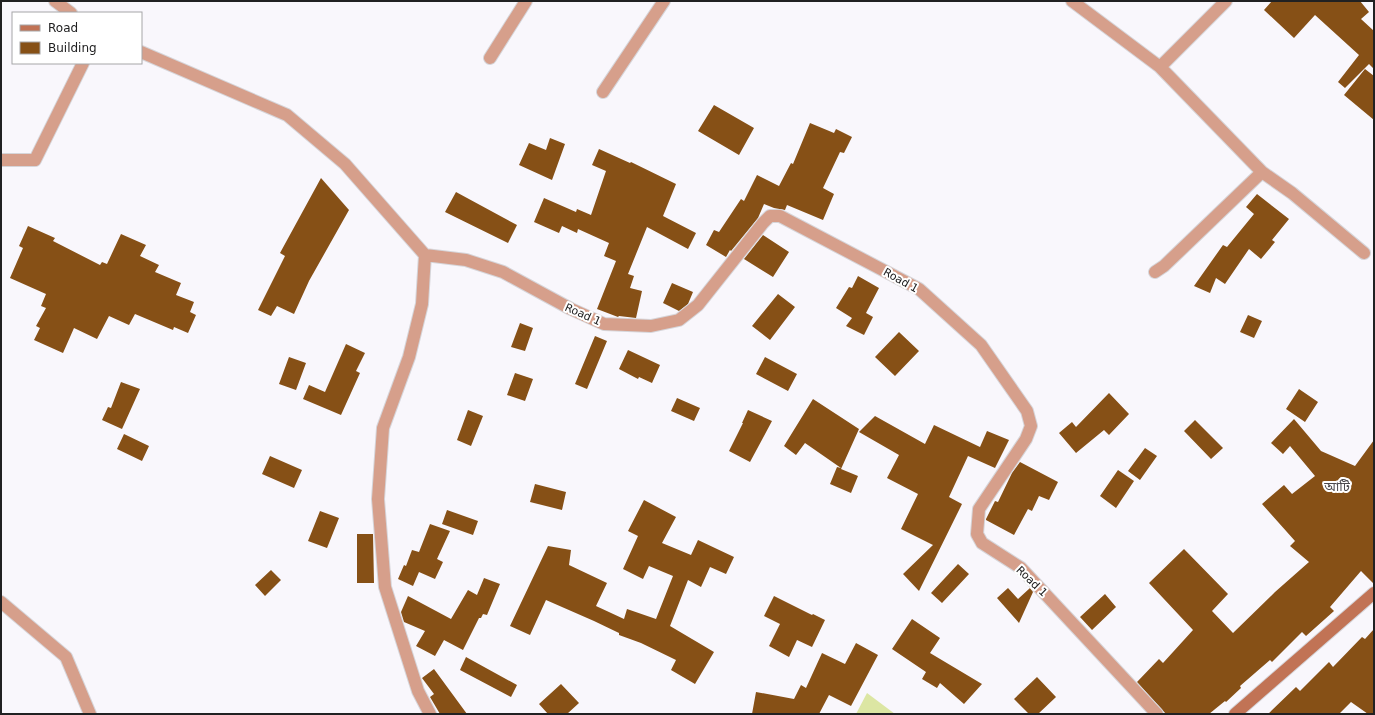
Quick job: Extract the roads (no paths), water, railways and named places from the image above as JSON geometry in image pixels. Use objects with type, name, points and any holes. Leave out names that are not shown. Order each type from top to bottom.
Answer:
[{"type":"main road","points":[[1235,714],[1374,593]]},
{"type":"street","points":[[55,1],[70,12]]},
{"type":"street","points":[[490,58],[526,1]]},
{"type":"street","points":[[603,92],[664,1]]},
{"type":"street","points":[[1072,1],[1160,67],[1262,172],[1292,193],[1364,253]]},
{"type":"street","points":[[1160,67],[1226,1]]},
{"type":"street","points":[[142,52],[287,115],[345,164],[425,255],[422,304],[409,357],[382,428],[378,500],[385,587],[418,691],[430,714]]},
{"type":"street","points":[[1,160],[35,160],[83,64]]},
{"type":"street","points":[[1155,272],[1164,266],[1262,172]]},
{"type":"street","name":"Road 1","points":[[425,255],[466,260],[503,272],[571,309],[604,324],[651,326],[679,320],[698,304],[763,223],[770,216],[780,216],[919,289],[982,345],[1027,411],[1031,426],[1026,439],[979,509],[977,534],[982,543],[1021,568],[1157,714]]},
{"type":"street","points":[[1,602],[66,657],[90,714]]},
{"type":"district","name":"আটি","points":[[1337,486]]}]
